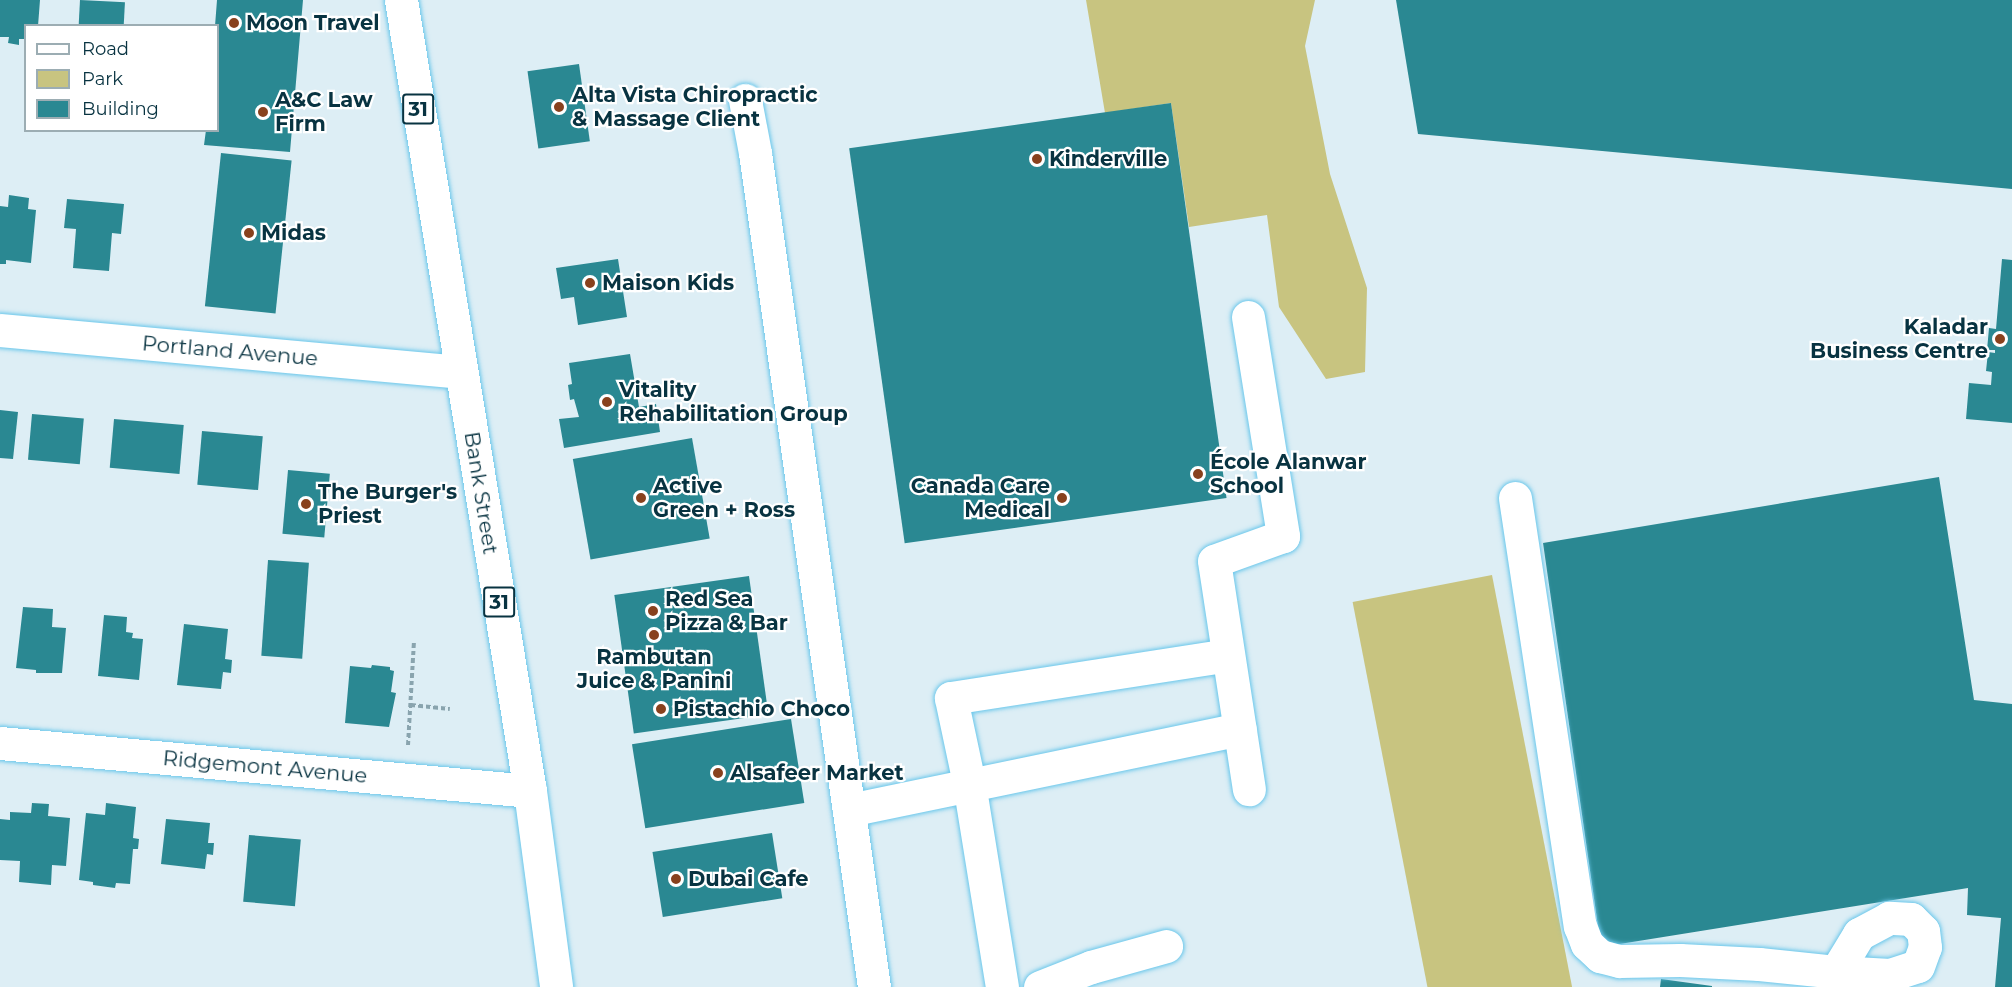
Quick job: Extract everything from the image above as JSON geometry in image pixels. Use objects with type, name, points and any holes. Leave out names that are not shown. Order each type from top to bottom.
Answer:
[{"type":"main road","name":"Bank Street","points":[[401,0],[530,791],[556,987]]},
{"type":"main road","points":[[745,100],[755,153],[874,987]]},
{"type":"main road","points":[[1248,317],[1283,536],[1214,561],[1249,789]]},
{"type":"main road","name":"Portland Avenue","points":[[0,330],[460,372]]},
{"type":"main road","points":[[1515,498],[1580,926],[1587,944],[1600,956],[1618,961],[1737,963],[1836,972]]},
{"type":"main road","points":[[1002,987],[969,783],[951,699],[1228,655]]},
{"type":"main road","points":[[849,810],[969,783],[1240,729]]},
{"type":"main road","name":"Ridgemont Avenue","points":[[0,743],[530,791]]},
{"type":"main road","points":[[1040,987],[1093,977],[1166,946]]},
{"type":"path","points":[[406,780],[414,641]]},
{"type":"path","points":[[411,705],[450,709]]},
{"type":"green space","points":[[1086,0],[1315,0],[1305,46],[1330,174],[1367,288],[1365,372],[1326,379],[1279,307],[1267,215],[1189,227],[1171,103],[1105,113]]},
{"type":"green space","points":[[1492,575],[1572,987],[1427,987],[1353,602]]},
{"type":"building","points":[[0,0],[40,0],[38,24],[24,24],[24,39],[19,39],[19,45],[8,43],[9,37],[0,37]]},
{"type":"building","points":[[80,0],[125,2],[124,24],[79,24]]},
{"type":"building","points":[[217,0],[303,0],[290,152],[204,145],[206,132],[219,132],[219,24],[215,24]]},
{"type":"building","points":[[1396,0],[2012,0],[2012,189],[1418,134]]},
{"type":"building","name":"Alta Vista Chiropractic & Massage Client","points":[[579,64],[590,141],[538,148],[528,71]]},
{"type":"building","points":[[1171,103],[1227,498],[905,543],[849,148]]},
{"type":"building","name":"Midas","points":[[221,153],[292,160],[276,314],[205,306]]},
{"type":"building","points":[[9,195],[29,198],[28,209],[36,210],[31,263],[6,260],[6,264],[0,264],[0,206],[8,207]]},
{"type":"building","points":[[67,199],[124,204],[121,234],[112,233],[109,271],[73,268],[76,229],[64,228]]},
{"type":"building","name":"Maison Kids","points":[[618,259],[627,317],[578,325],[574,297],[561,299],[556,268]]},
{"type":"building","name":"Kaladar Business Centre","points":[[2002,259],[2012,260],[2012,423],[1966,419],[1969,383],[1991,385],[1992,372],[1986,371],[1988,352],[1995,353],[1995,350],[1987,350],[1989,328],[1996,329]]},
{"type":"building","name":"Vitality Rehabilitation Group","points":[[630,354],[639,407],[656,404],[660,432],[564,448],[559,419],[579,417],[574,399],[570,400],[568,385],[572,384],[569,363]]},
{"type":"building","points":[[0,410],[18,412],[13,459],[0,458]]},
{"type":"building","points":[[32,414],[84,419],[80,464],[28,460]]},
{"type":"building","points":[[114,419],[184,425],[179,474],[110,468]]},
{"type":"building","points":[[202,431],[263,436],[258,490],[197,485]]},
{"type":"building","name":"Active Green + Ross","points":[[692,438],[710,538],[591,559],[573,459]]},
{"type":"building","name":"The Burger's Priest","points":[[288,470],[330,474],[324,537],[282,534]]},
{"type":"building","points":[[1939,477],[1974,700],[2012,704],[2012,987],[1995,987],[2001,918],[1967,915],[1968,888],[1601,947],[1543,543]]},
{"type":"building","points":[[268,560],[309,563],[302,659],[261,656]]},
{"type":"building","points":[[749,576],[768,715],[634,734],[614,595]]},
{"type":"building","points":[[23,607],[53,609],[52,627],[66,628],[62,673],[36,673],[36,670],[16,668]]},
{"type":"building","points":[[104,615],[127,617],[126,632],[133,633],[132,638],[143,639],[139,680],[98,676]]},
{"type":"building","points":[[184,624],[228,629],[225,659],[232,660],[231,673],[223,672],[221,689],[177,685]]},
{"type":"building","points":[[372,665],[390,667],[390,670],[394,671],[391,692],[396,693],[389,727],[345,723],[350,666],[371,668]]},
{"type":"building","name":"Alsafeer Market","points":[[791,719],[804,803],[645,828],[632,744]]},
{"type":"building","points":[[32,803],[49,804],[48,816],[70,818],[66,866],[52,865],[51,885],[19,882],[20,861],[0,860],[0,819],[10,820],[10,812],[31,813]]},
{"type":"building","points":[[106,803],[136,807],[133,838],[139,839],[138,849],[133,849],[130,884],[116,883],[115,888],[93,885],[93,882],[79,880],[86,813],[105,815]]},
{"type":"building","points":[[166,819],[210,823],[208,843],[214,843],[213,855],[207,854],[205,869],[161,864]]},
{"type":"building","points":[[772,833],[782,898],[663,917],[652,852]]},
{"type":"building","points":[[249,835],[301,840],[295,906],[243,902]]},
{"type":"building","points":[[1661,979],[1712,986],[1712,987],[1660,987]]},
{"type":"place","name":"Moon Travel","points":[[234,23]]},
{"type":"place","name":"Alta Vista Chiropractic & Massage Client","points":[[559,107]]},
{"type":"place","name":"A&C Law Firm","points":[[263,112]]},
{"type":"place","name":"Kinderville","points":[[1037,159]]},
{"type":"place","name":"Midas","points":[[249,233]]},
{"type":"place","name":"Maison Kids","points":[[590,283]]},
{"type":"place","name":"Kaladar Business Centre","points":[[2000,339]]},
{"type":"place","name":"Vitality Rehabilitation Group","points":[[607,402]]},
{"type":"place","name":"École Alanwar School","points":[[1198,474]]},
{"type":"place","name":"Active Green + Ross","points":[[641,498]]},
{"type":"place","name":"Canada Care Medical","points":[[1062,498]]},
{"type":"place","name":"The Burger's Priest","points":[[306,504]]},
{"type":"place","name":"Red Sea Pizza & Bar","points":[[653,611]]},
{"type":"place","name":"Rambutan Juice & Panini","points":[[654,635]]},
{"type":"place","name":"Pistachio Choco","points":[[661,709]]},
{"type":"place","name":"Alsafeer Market","points":[[718,773]]},
{"type":"place","name":"Dubai Cafe","points":[[676,879]]}]
